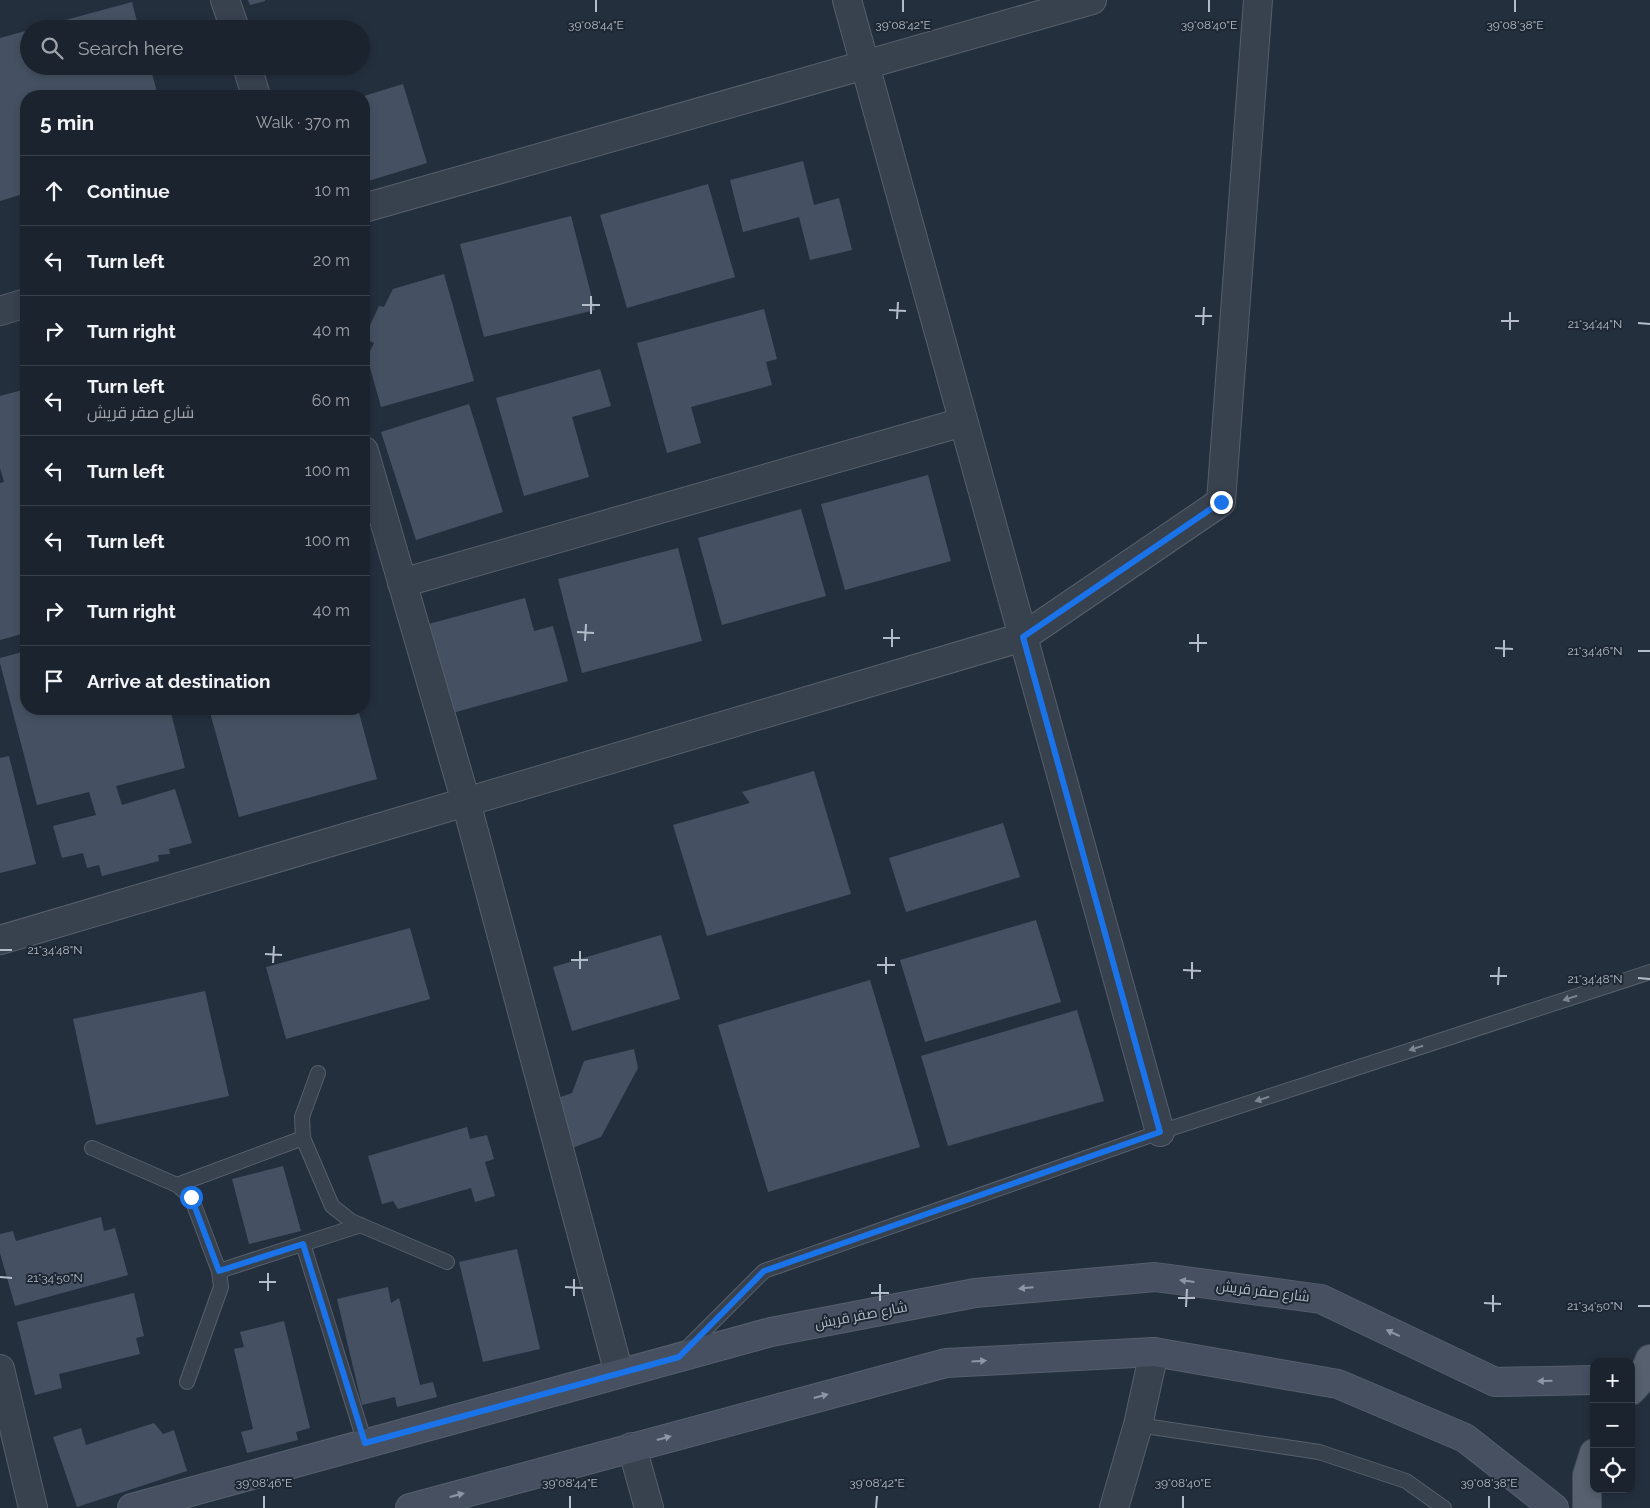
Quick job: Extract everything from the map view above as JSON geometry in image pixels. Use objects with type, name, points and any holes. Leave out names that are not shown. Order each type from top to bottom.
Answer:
[{"type":"main road","points":[[1587,1508],[1587,1474],[1590,1465]]},
{"type":"street","points":[[225,0],[231,20]]},
{"type":"street","points":[[847,0],[1160,1132]]},
{"type":"street","points":[[370,206],[1092,0]]},
{"type":"street","points":[[0,940],[1023,637],[1221,502],[1258,0]]},
{"type":"street","points":[[249,75],[254,90]]},
{"type":"street","points":[[0,311],[20,305]]},
{"type":"street","points":[[402,583],[963,422]]},
{"type":"street","points":[[370,472],[466,802],[618,1373]]},
{"type":"street","name":"شارع صقر قريش","points":[[132,1508],[771,1332],[975,1293],[1155,1277],[1321,1299],[1495,1382],[1590,1380]]},
{"type":"street","points":[[1114,1508],[1138,1425],[1154,1352]]},
{"type":"street","points":[[410,1508],[946,1362],[1154,1352],[1338,1384],[1465,1438],[1554,1508]]},
{"type":"street","points":[[0,1369],[33,1508]]},
{"type":"street","points":[[632,1447],[649,1508]]},
{"type":"lane","points":[[679,1357],[764,1271],[1160,1132],[1650,972]]},
{"type":"lane","points":[[318,1073],[302,1117],[303,1138],[332,1206],[351,1221],[447,1262]]},
{"type":"lane","points":[[177,1185],[303,1138]]},
{"type":"lane","points":[[92,1148],[177,1185],[191,1197],[219,1271],[221,1287],[187,1382]]},
{"type":"lane","points":[[219,1271],[361,1225]]},
{"type":"lane","points":[[303,1244],[365,1443]]},
{"type":"lane","points":[[1138,1425],[1319,1452],[1406,1481],[1444,1508]]},
{"type":"building","points":[[248,0],[265,0],[265,1],[250,5]]},
{"type":"building","points":[[132,2],[137,20],[66,20]]},
{"type":"building","points":[[20,32],[20,75],[152,75],[156,90],[20,90],[20,195],[0,201],[0,38]]},
{"type":"building","points":[[403,84],[427,163],[370,180],[370,94]]},
{"type":"building","points":[[803,161],[814,205],[839,198],[852,250],[810,260],[799,217],[743,232],[730,180]]},
{"type":"building","points":[[708,184],[735,277],[627,308],[600,215]]},
{"type":"building","points":[[571,216],[595,310],[484,337],[460,244]]},
{"type":"building","points":[[444,274],[474,381],[381,407],[370,368],[370,351],[374,343],[370,341],[370,325],[379,306],[384,307],[393,289]]},
{"type":"building","points":[[764,309],[777,359],[766,362],[772,385],[691,407],[701,443],[667,453],[637,343]]},
{"type":"building","points":[[600,369],[611,406],[572,417],[589,477],[524,496],[496,398]]},
{"type":"building","points":[[20,391],[20,635],[0,640],[0,483],[4,482],[0,468],[0,396]]},
{"type":"building","points":[[469,404],[503,512],[416,540],[381,432]]},
{"type":"building","points":[[928,475],[951,561],[845,590],[821,504]]},
{"type":"building","points":[[801,509],[826,596],[722,625],[698,538]]},
{"type":"building","points":[[678,548],[702,641],[582,673],[558,579]]},
{"type":"building","points":[[525,598],[534,631],[553,626],[568,681],[449,714],[425,625]]},
{"type":"building","points":[[20,653],[20,715],[172,715],[185,768],[116,786],[122,805],[175,789],[192,843],[169,849],[170,854],[158,855],[159,861],[102,876],[99,865],[87,868],[83,853],[62,858],[53,826],[96,815],[89,792],[37,805],[0,658]]},
{"type":"building","points":[[211,715],[360,715],[377,779],[239,817]]},
{"type":"building","points":[[9,756],[36,864],[0,873],[0,758]]},
{"type":"building","points":[[814,771],[851,894],[707,936],[673,825],[750,803],[742,792]]},
{"type":"building","points":[[1003,823],[1020,877],[906,912],[889,858]]},
{"type":"building","points":[[1036,920],[1061,1002],[925,1042],[900,960]]},
{"type":"building","points":[[410,928],[430,999],[286,1039],[266,967]]},
{"type":"building","points":[[661,935],[680,999],[572,1031],[553,967]]},
{"type":"building","points":[[870,980],[920,1147],[768,1192],[718,1025]]},
{"type":"building","points":[[205,991],[229,1096],[96,1125],[73,1019]]},
{"type":"building","points":[[1077,1010],[1104,1101],[948,1146],[921,1056]]},
{"type":"building","points":[[634,1049],[638,1068],[601,1137],[567,1150],[549,1101],[572,1093],[584,1061]]},
{"type":"building","points":[[467,1127],[470,1139],[487,1135],[494,1159],[485,1162],[495,1196],[475,1202],[471,1188],[398,1209],[393,1201],[382,1204],[368,1156]]},
{"type":"building","points":[[283,1166],[301,1231],[249,1244],[232,1179]]},
{"type":"building","points":[[101,1217],[104,1231],[115,1228],[128,1275],[15,1306],[0,1253],[0,1234],[13,1231],[16,1241]]},
{"type":"building","points":[[517,1249],[540,1349],[483,1362],[459,1262]]},
{"type":"building","points":[[388,1287],[391,1303],[399,1298],[420,1385],[433,1382],[437,1397],[397,1407],[395,1397],[362,1405],[337,1299]]},
{"type":"building","points":[[134,1293],[144,1336],[136,1338],[140,1354],[59,1374],[62,1388],[35,1395],[17,1322]]},
{"type":"building","points":[[284,1321],[310,1428],[296,1432],[298,1440],[247,1453],[241,1432],[253,1429],[234,1349],[244,1347],[240,1332]]},
{"type":"building","points":[[154,1423],[163,1434],[174,1430],[187,1471],[77,1507],[53,1437],[81,1428],[86,1445]]},
{"type":"route","points":[[191,1197],[219,1271],[303,1244],[365,1443],[679,1357],[764,1271],[1160,1132],[1023,637],[1221,502]]}]
